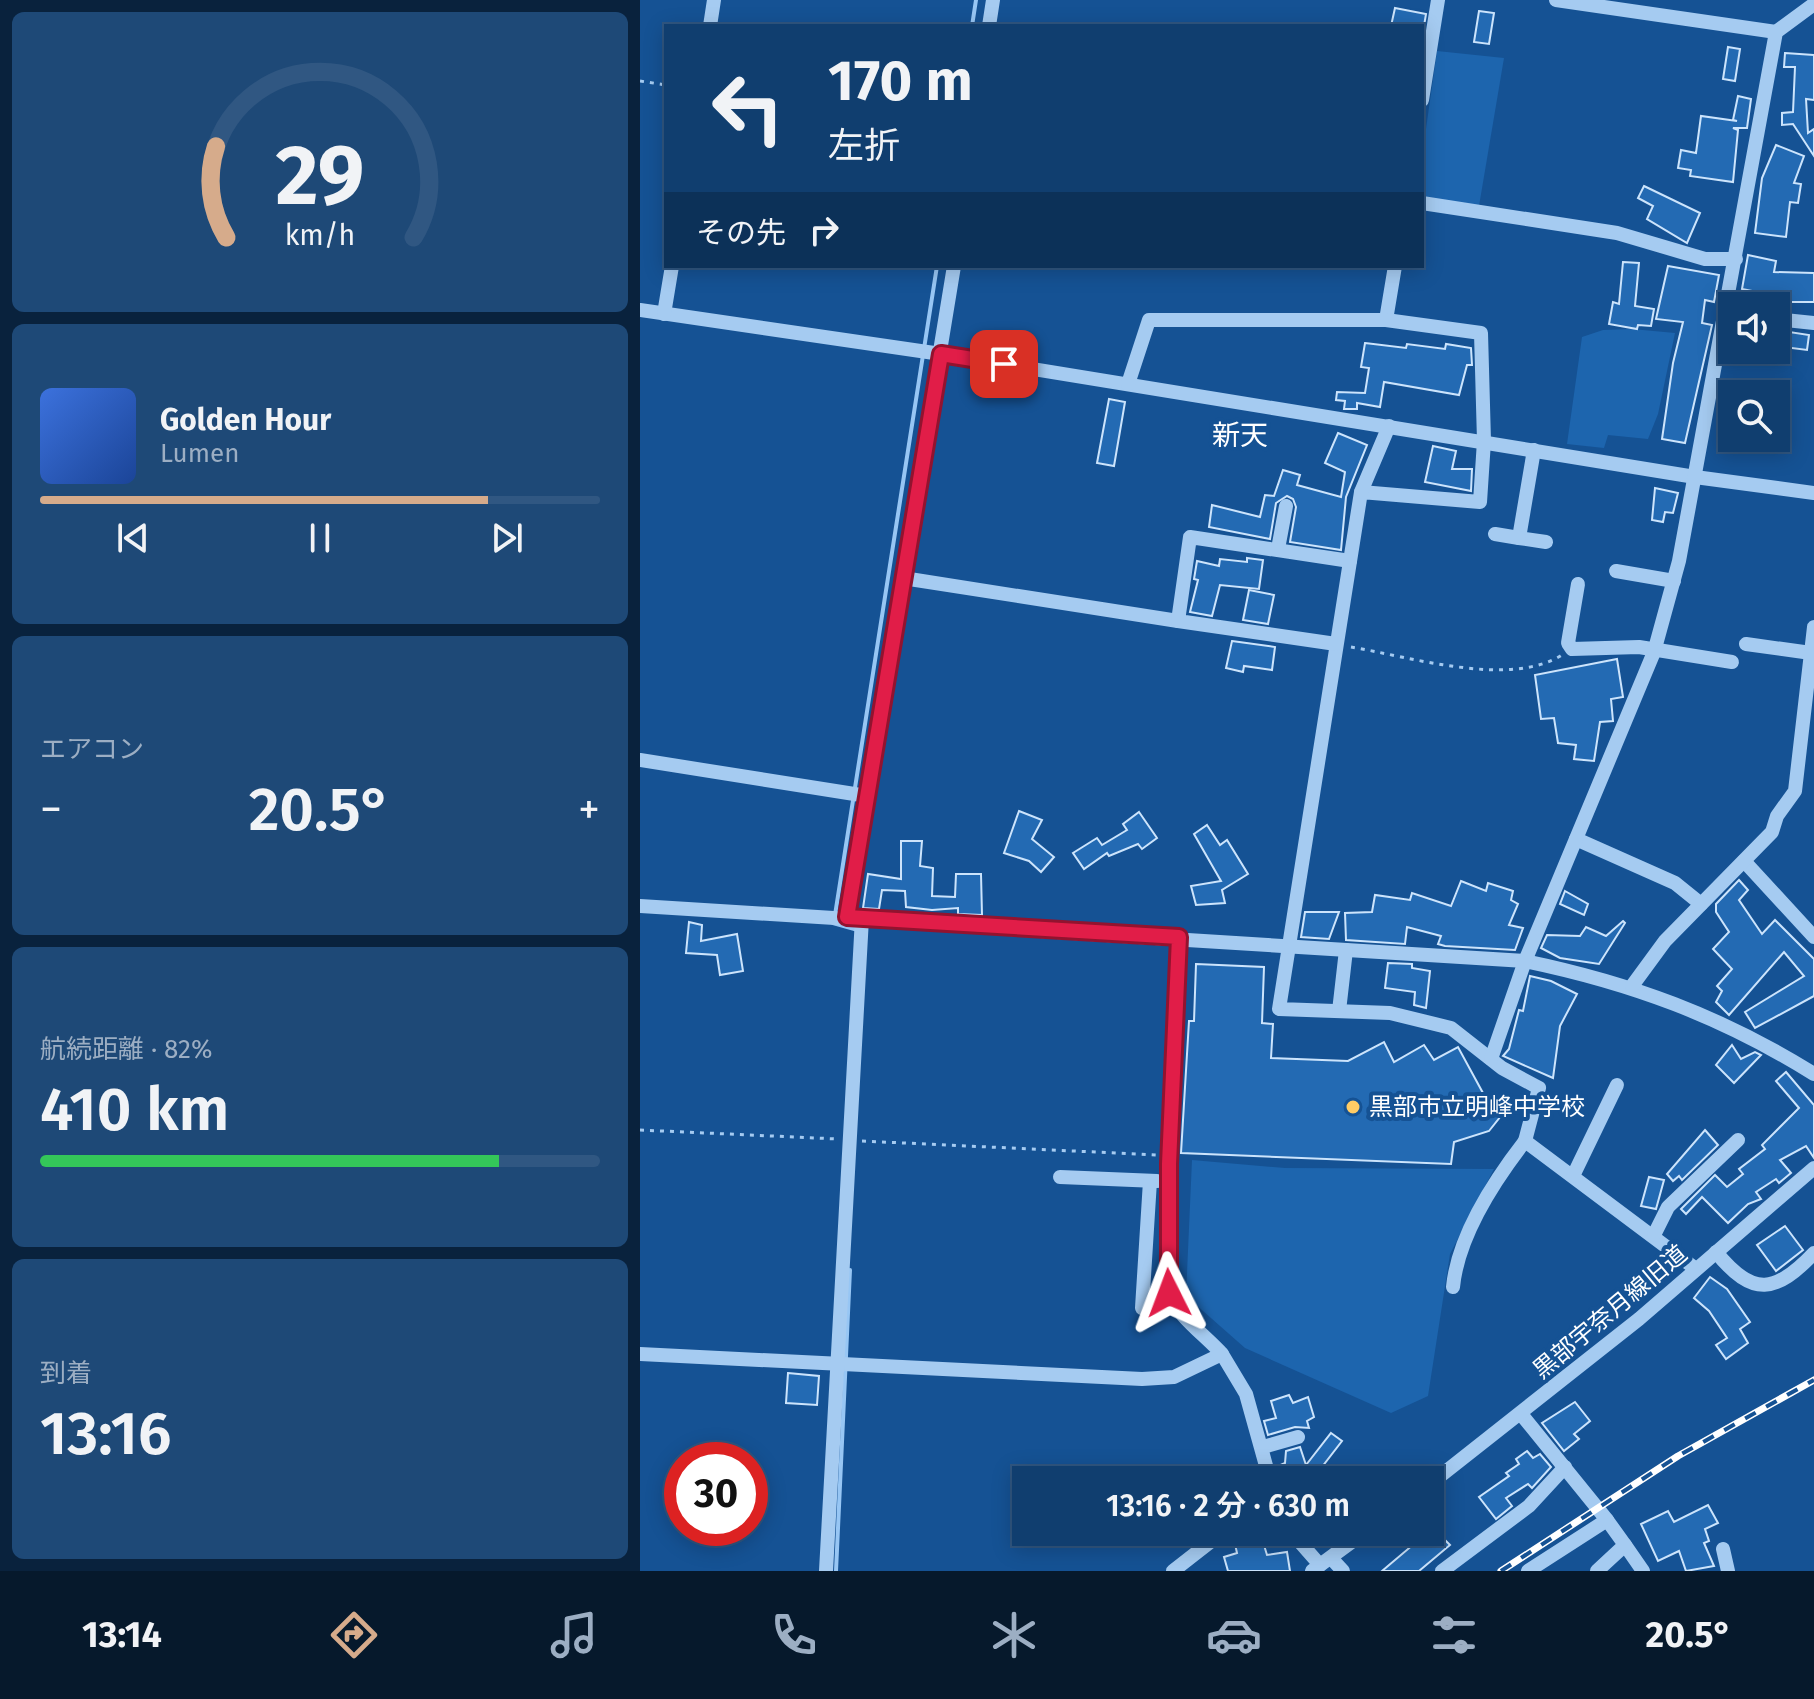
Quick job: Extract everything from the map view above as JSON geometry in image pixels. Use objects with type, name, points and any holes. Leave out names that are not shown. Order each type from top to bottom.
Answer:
[{"type":"street","points":[[710,24],[714,0]]},
{"type":"street","points":[[989,24],[993,0]]},
{"type":"street","points":[[1424,88],[1438,0]]},
{"type":"street","points":[[1556,0],[1776,32]]},
{"type":"street","points":[[1732,292],[1776,32],[1814,4]]},
{"type":"street","points":[[1424,203],[1617,233],[1705,259],[1736,259]]},
{"type":"street","points":[[664,314],[672,268]]},
{"type":"street","points":[[847,917],[954,268]]},
{"type":"street","points":[[1386,320],[1395,268]]},
{"type":"street","points":[[640,310],[941,354],[1695,477],[1814,493]]},
{"type":"street","points":[[1128,384],[1149,320],[1386,320],[1481,333],[1484,441],[1480,502],[1361,492]]},
{"type":"street","points":[[1790,320],[1814,323]]},
{"type":"street","points":[[1491,1059],[1525,961],[1654,652],[1674,581],[1719,364]]},
{"type":"street","points":[[1389,426],[1361,492],[1279,1009],[1390,1013],[1451,1028],[1491,1059],[1539,1088],[1525,1141],[1510,1160],[1468,1236],[1455,1269],[1453,1287]]},
{"type":"street","points":[[1519,538],[1534,450]]},
{"type":"street","points":[[1278,549],[1286,506]]},
{"type":"street","points":[[1495,534],[1546,542]]},
{"type":"street","points":[[1178,621],[1190,537],[1350,561]]},
{"type":"street","points":[[1616,571],[1674,581]]},
{"type":"street","points":[[903,578],[1336,644]]},
{"type":"street","points":[[1578,584],[1568,643],[1572,649],[1639,647],[1654,652],[1732,662]]},
{"type":"street","points":[[1632,986],[1665,941],[1772,832],[1777,816],[1795,791],[1814,627]]},
{"type":"street","points":[[1746,644],[1811,653]]},
{"type":"street","points":[[640,760],[867,796]]},
{"type":"street","points":[[1576,839],[1675,883],[1701,904]]},
{"type":"street","points":[[1744,861],[1814,937]]},
{"type":"street","points":[[640,906],[1179,937],[1525,961],[1632,986],[1685,1005],[1814,1074]]},
{"type":"street","points":[[826,1571],[862,918]]},
{"type":"street","points":[[1179,937],[1169,1181],[1169,1293],[1176,1310],[1192,1321],[1222,1354],[1246,1394],[1267,1466]]},
{"type":"street","points":[[1339,1011],[1346,950]]},
{"type":"street","points":[[1573,1176],[1617,1085]]},
{"type":"street","points":[[1654,1235],[1668,1207],[1738,1140]]},
{"type":"street","points":[[1525,1141],[1696,1269]]},
{"type":"street","name":"黒部宇奈月線旧道","points":[[1444,1473],[1521,1414],[1814,1168]]},
{"type":"street","points":[[1060,1177],[1169,1181]]},
{"type":"street","points":[[1142,1308],[1150,1181]]},
{"type":"street","points":[[1716,1252],[1739,1278],[1769,1284],[1785,1281],[1814,1253]]},
{"type":"street","points":[[640,1354],[1142,1379],[1174,1377],[1222,1354]]},
{"type":"street","points":[[1521,1414],[1607,1520],[1643,1571]]},
{"type":"street","points":[[1263,1447],[1298,1437]]},
{"type":"street","points":[[1442,1571],[1529,1506],[1565,1467]]},
{"type":"street","points":[[1528,1571],[1607,1520]]},
{"type":"street","points":[[1597,1571],[1625,1545]]},
{"type":"street","points":[[1173,1571],[1205,1546]]},
{"type":"street","points":[[1304,1546],[1321,1565],[1343,1571]]},
{"type":"street","points":[[1321,1565],[1346,1546]]},
{"type":"street","points":[[1723,1549],[1728,1571]]},
{"type":"path","points":[[640,81],[664,85]]},
{"type":"path","points":[[1336,644],[1500,672],[1526,671],[1572,649]]},
{"type":"path","points":[[640,1130],[1170,1156]]},
{"type":"shaded area","points":[[1437,51],[1504,58],[1479,206],[1424,197],[1424,143]]},
{"type":"shaded area","points":[[1603,330],[1675,333],[1658,414],[1648,439],[1608,435],[1604,448],[1567,444],[1582,337]]},
{"type":"shaded area","points":[[1192,1160],[1285,1168],[1494,1169],[1450,1254],[1428,1396],[1391,1413],[1245,1348],[1186,1296]]},
{"type":"building","points":[[1395,8],[1426,14],[1424,26],[1391,24]]},
{"type":"building","points":[[1479,11],[1494,13],[1489,44],[1474,42]]},
{"type":"building","points":[[1728,47],[1740,49],[1735,81],[1723,79]]},
{"type":"building","points":[[1785,53],[1814,55],[1814,100],[1806,99],[1808,133],[1814,129],[1814,156],[1793,124],[1782,125],[1782,113],[1793,112],[1795,67],[1784,67]]},
{"type":"building","points":[[1738,96],[1751,99],[1747,128],[1733,128],[1738,130],[1733,182],[1690,176],[1691,170],[1678,168],[1681,150],[1696,153],[1701,116],[1737,121],[1733,120]]},
{"type":"building","points":[[1776,145],[1804,156],[1794,183],[1801,184],[1798,203],[1790,202],[1786,237],[1755,233],[1762,178]]},
{"type":"building","points":[[1644,186],[1700,213],[1687,243],[1647,219],[1653,206],[1638,198]]},
{"type":"building","points":[[1748,255],[1776,261],[1774,272],[1814,273],[1814,302],[1790,302],[1790,292],[1742,289]]},
{"type":"building","points":[[1623,262],[1639,263],[1635,306],[1654,309],[1651,326],[1638,325],[1637,329],[1609,324],[1613,302],[1619,304]]},
{"type":"building","points":[[1668,266],[1719,275],[1714,302],[1705,300],[1702,323],[1712,325],[1685,443],[1662,439],[1673,363],[1683,322],[1656,319]]},
{"type":"building","points":[[1790,332],[1809,335],[1807,350],[1790,348]]},
{"type":"building","points":[[1365,343],[1406,348],[1407,344],[1445,349],[1446,344],[1471,348],[1472,365],[1467,365],[1459,395],[1384,382],[1380,407],[1357,403],[1357,409],[1344,409],[1345,401],[1336,400],[1337,392],[1365,393],[1369,368],[1361,367]]},
{"type":"building","points":[[1109,399],[1125,402],[1114,466],[1097,463]]},
{"type":"building","points":[[1338,433],[1367,445],[1346,497],[1341,550],[1290,542],[1296,507],[1293,499],[1287,496],[1276,503],[1270,539],[1209,527],[1212,505],[1260,517],[1265,495],[1274,496],[1283,470],[1300,475],[1297,485],[1341,497],[1345,472],[1325,463]]},
{"type":"building","points":[[1433,446],[1456,451],[1452,469],[1472,469],[1471,491],[1425,482]]},
{"type":"building","points":[[1655,488],[1678,493],[1673,513],[1665,512],[1663,522],[1652,520]]},
{"type":"building","points":[[1247,558],[1263,560],[1259,589],[1220,585],[1212,616],[1190,612],[1198,580],[1194,579],[1197,561],[1219,566],[1220,559],[1247,562]]},
{"type":"building","points":[[1249,590],[1274,595],[1268,624],[1243,620]]},
{"type":"building","points":[[1232,641],[1275,647],[1272,670],[1244,666],[1243,672],[1226,668]]},
{"type":"building","points":[[1617,659],[1623,697],[1611,699],[1613,721],[1600,722],[1594,761],[1574,759],[1576,745],[1558,743],[1554,718],[1541,719],[1535,675]]},
{"type":"building","points":[[1019,811],[1042,820],[1032,839],[1054,857],[1041,872],[1029,861],[1004,853]]},
{"type":"building","points":[[1139,812],[1157,838],[1142,849],[1138,844],[1109,856],[1107,853],[1084,869],[1073,853],[1097,838],[1102,845],[1127,830],[1123,824]]},
{"type":"building","points":[[1207,825],[1220,845],[1227,840],[1248,874],[1222,890],[1225,903],[1196,905],[1191,886],[1221,881],[1194,834]]},
{"type":"building","points":[[901,841],[922,841],[920,866],[933,868],[932,896],[955,897],[956,874],[981,874],[982,915],[958,914],[958,908],[932,910],[906,907],[905,891],[882,890],[879,909],[863,908],[868,874],[901,879]]},
{"type":"building","points":[[1739,880],[1748,890],[1739,900],[1762,934],[1775,920],[1814,959],[1814,996],[1755,1028],[1745,1012],[1804,976],[1784,952],[1729,1015],[1716,1002],[1722,991],[1717,986],[1732,969],[1713,949],[1729,932],[1716,912],[1716,904]]},
{"type":"building","points":[[1461,881],[1486,891],[1488,883],[1513,891],[1511,900],[1518,904],[1509,925],[1523,928],[1515,950],[1445,946],[1438,944],[1441,936],[1407,927],[1405,944],[1346,940],[1345,913],[1372,912],[1375,895],[1410,900],[1412,893],[1451,906]]},
{"type":"building","points":[[1565,891],[1588,904],[1584,915],[1560,904]]},
{"type":"building","points":[[1305,912],[1339,912],[1329,939],[1301,937]]},
{"type":"building","points":[[1623,921],[1625,923],[1599,964],[1560,958],[1541,948],[1547,935],[1580,936],[1586,927],[1606,936]]},
{"type":"building","points":[[689,922],[702,925],[701,941],[737,934],[743,971],[720,975],[717,955],[686,953]]},
{"type":"building","points":[[1388,963],[1412,964],[1412,968],[1430,971],[1426,1008],[1414,1005],[1415,992],[1385,988]]},
{"type":"building","points":[[1196,964],[1264,967],[1262,1023],[1273,1024],[1271,1058],[1348,1061],[1384,1042],[1394,1062],[1424,1045],[1434,1060],[1458,1047],[1483,1093],[1504,1112],[1489,1131],[1454,1142],[1451,1164],[1181,1153],[1189,1021],[1194,1021]]},
{"type":"building","points":[[1530,976],[1551,981],[1577,994],[1560,1026],[1553,1078],[1503,1056],[1509,1049],[1519,1010],[1523,1011]]},
{"type":"building","points":[[1732,1045],[1741,1059],[1755,1052],[1761,1055],[1734,1083],[1716,1065]]},
{"type":"building","points":[[1786,1072],[1814,1105],[1814,1158],[1806,1146],[1780,1160],[1791,1173],[1779,1183],[1776,1179],[1756,1192],[1761,1199],[1748,1204],[1728,1223],[1702,1197],[1686,1214],[1681,1209],[1715,1175],[1727,1187],[1743,1174],[1739,1169],[1765,1149],[1762,1145],[1799,1108],[1776,1081]]},
{"type":"building","points":[[1705,1130],[1718,1145],[1682,1180],[1679,1176],[1673,1181],[1667,1174]]},
{"type":"building","points":[[1649,1177],[1664,1180],[1656,1209],[1641,1206]]},
{"type":"building","points":[[1785,1226],[1803,1250],[1776,1271],[1757,1245]]},
{"type":"building","points":[[1710,1277],[1727,1289],[1750,1322],[1740,1329],[1748,1343],[1726,1359],[1716,1345],[1727,1338],[1709,1311],[1694,1298]]},
{"type":"building","points":[[788,1373],[819,1376],[817,1405],[786,1403]]},
{"type":"building","points":[[1289,1395],[1293,1403],[1308,1397],[1314,1417],[1307,1421],[1309,1428],[1295,1427],[1268,1435],[1264,1421],[1276,1418],[1271,1401]]},
{"type":"building","points":[[1575,1402],[1590,1421],[1574,1434],[1579,1439],[1564,1451],[1542,1423]]},
{"type":"building","points":[[1331,1433],[1342,1441],[1323,1466],[1278,1466],[1285,1463],[1286,1451],[1300,1447],[1306,1465]]},
{"type":"building","points":[[1527,1451],[1533,1458],[1540,1454],[1551,1467],[1532,1488],[1528,1484],[1506,1498],[1512,1506],[1496,1519],[1479,1497],[1509,1476],[1506,1473],[1519,1464],[1516,1459]]},
{"type":"building","points":[[1708,1505],[1718,1523],[1705,1529],[1709,1541],[1704,1543],[1714,1566],[1686,1571],[1679,1551],[1658,1561],[1641,1524],[1668,1511],[1674,1522]]},
{"type":"building","points":[[1444,1539],[1450,1545],[1419,1571],[1382,1571],[1412,1546],[1444,1546]]},
{"type":"building","points":[[1235,1546],[1264,1546],[1267,1555],[1287,1552],[1290,1571],[1228,1571],[1224,1557],[1237,1553]]},
{"type":"waterway","points":[[972,24],[976,0]]},
{"type":"waterway","points":[[835,915],[937,268]]},
{"type":"waterway","points":[[833,923],[858,930]]},
{"type":"waterway","points":[[836,1571],[850,1270]]},
{"type":"railway","points":[[1501,1571],[1678,1456],[1814,1380]]},
{"type":"place","name":"黒部市立明峰中学校","points":[[1353,1107]]},
{"type":"district","name":"新天","points":[[1240,435]]},
{"type":"route","points":[[1004,364],[941,354],[847,917],[1179,937],[1169,1164],[1169,1293]]}]
